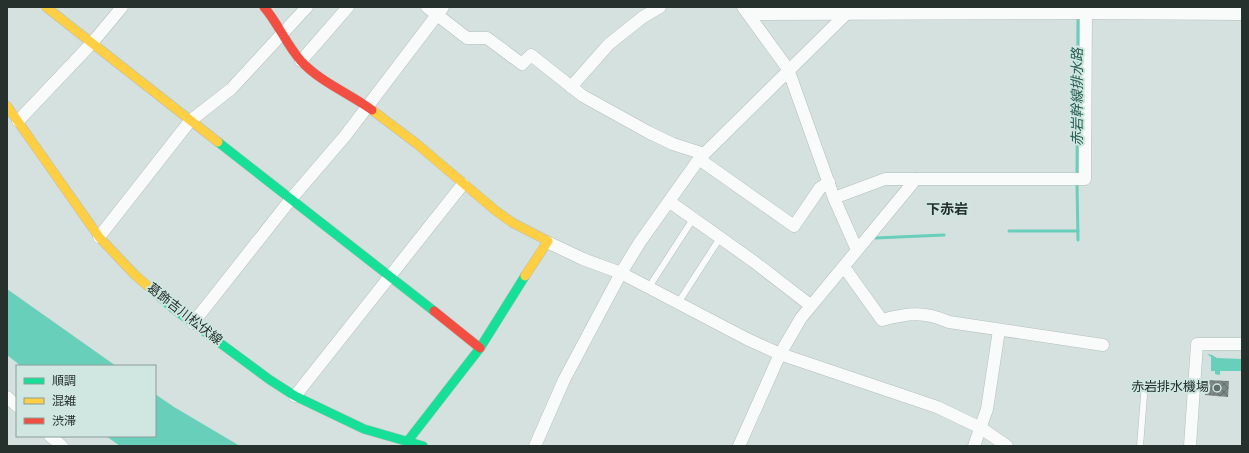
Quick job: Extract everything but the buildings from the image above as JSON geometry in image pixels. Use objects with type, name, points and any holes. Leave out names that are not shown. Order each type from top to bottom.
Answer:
[{"type":"street","points":[[46,7],[480,348]]},
{"type":"street","points":[[18,121],[92,43],[122,7]]},
{"type":"street","points":[[264,7],[272,16],[282,36],[301,61],[320,77],[368,107],[417,144],[463,184],[502,215],[547,242],[583,259],[621,273],[747,339],[780,354],[937,407],[981,428],[1007,446]]},
{"type":"street","points":[[98,236],[190,121],[231,89],[282,36],[307,7]]},
{"type":"street","points":[[301,61],[348,7]]},
{"type":"street","points":[[427,7],[440,11],[467,38],[487,38],[522,64],[531,55],[582,96],[648,132],[702,156],[794,226],[820,188],[829,182]]},
{"type":"street","points":[[571,87],[609,44],[643,17],[660,7]]},
{"type":"street","points":[[834,198],[885,179],[1085,179],[1086,10]]},
{"type":"street","points":[[745,11],[846,14],[1086,10],[1242,14]]},
{"type":"street","points":[[193,323],[291,199],[368,107],[440,11]]},
{"type":"street","points":[[745,11],[788,69],[834,198],[857,250]]},
{"type":"street","points":[[535,446],[564,380],[621,273],[640,242],[702,156],[788,69],[846,14]]},
{"type":"street","name":"葛飾吉川松伏線","points":[[7,106],[98,236],[134,274],[193,323],[270,380],[296,396],[364,429],[423,446]]},
{"type":"street","points":[[739,446],[780,354],[800,318],[916,179]]},
{"type":"street","points":[[296,396],[389,276],[463,184]]},
{"type":"street","points":[[670,202],[810,305]]},
{"type":"street","points":[[407,442],[480,348],[547,242]]},
{"type":"street","points":[[844,267],[882,320],[906,313],[934,315],[949,322],[1103,345]]},
{"type":"street","points":[[974,446],[987,409],[999,330]]},
{"type":"street","points":[[1190,446],[1197,344],[1242,344]]},
{"type":"street","points":[[7,397],[16,405]]},
{"type":"street","points":[[51,437],[62,446]]},
{"type":"lane","points":[[649,287],[693,219]]},
{"type":"lane","points":[[678,303],[720,238]]},
{"type":"lane","points":[[1140,446],[1145,383]]},
{"type":"shaded area","points":[[7,289],[115,365],[20,365],[7,355]]},
{"type":"shaded area","points":[[1207,354],[1217,358],[1242,359],[1242,371],[1220,371],[1220,375],[1215,374],[1215,371],[1211,371],[1211,357]]},
{"type":"shaded area","points":[[156,395],[240,446],[120,446],[107,437],[156,437]]},
{"type":"waterway","name":"赤岩幹線排水路","points":[[1077,176],[1078,18]]},
{"type":"waterway","name":"赤岩幹線排水路","points":[[1077,184],[1078,240]]},
{"type":"waterway","points":[[1009,231],[1078,231]]},
{"type":"waterway","points":[[875,238],[944,235]]},
{"type":"traffic: fast","points":[[218,142],[434,311]]},
{"type":"traffic: fast","points":[[407,442],[480,348],[525,276]]},
{"type":"traffic: fast","points":[[159,296],[174,309],[270,380],[295,396],[364,429],[423,446]]},
{"type":"traffic: slow","points":[[46,7],[218,142]]},
{"type":"traffic: slow","points":[[7,106],[99,237],[134,274],[159,296]]},
{"type":"traffic: slow","points":[[372,110],[417,144],[496,211],[513,223],[548,241],[525,276]]},
{"type":"traffic: jam","points":[[264,7],[301,61],[317,75],[372,110]]},
{"type":"traffic: jam","points":[[434,311],[480,348]]},
{"type":"place","name":"赤岩排水機場","points":[[1217,388]]},
{"type":"district","name":"下赤岩","points":[[947,210]]}]
